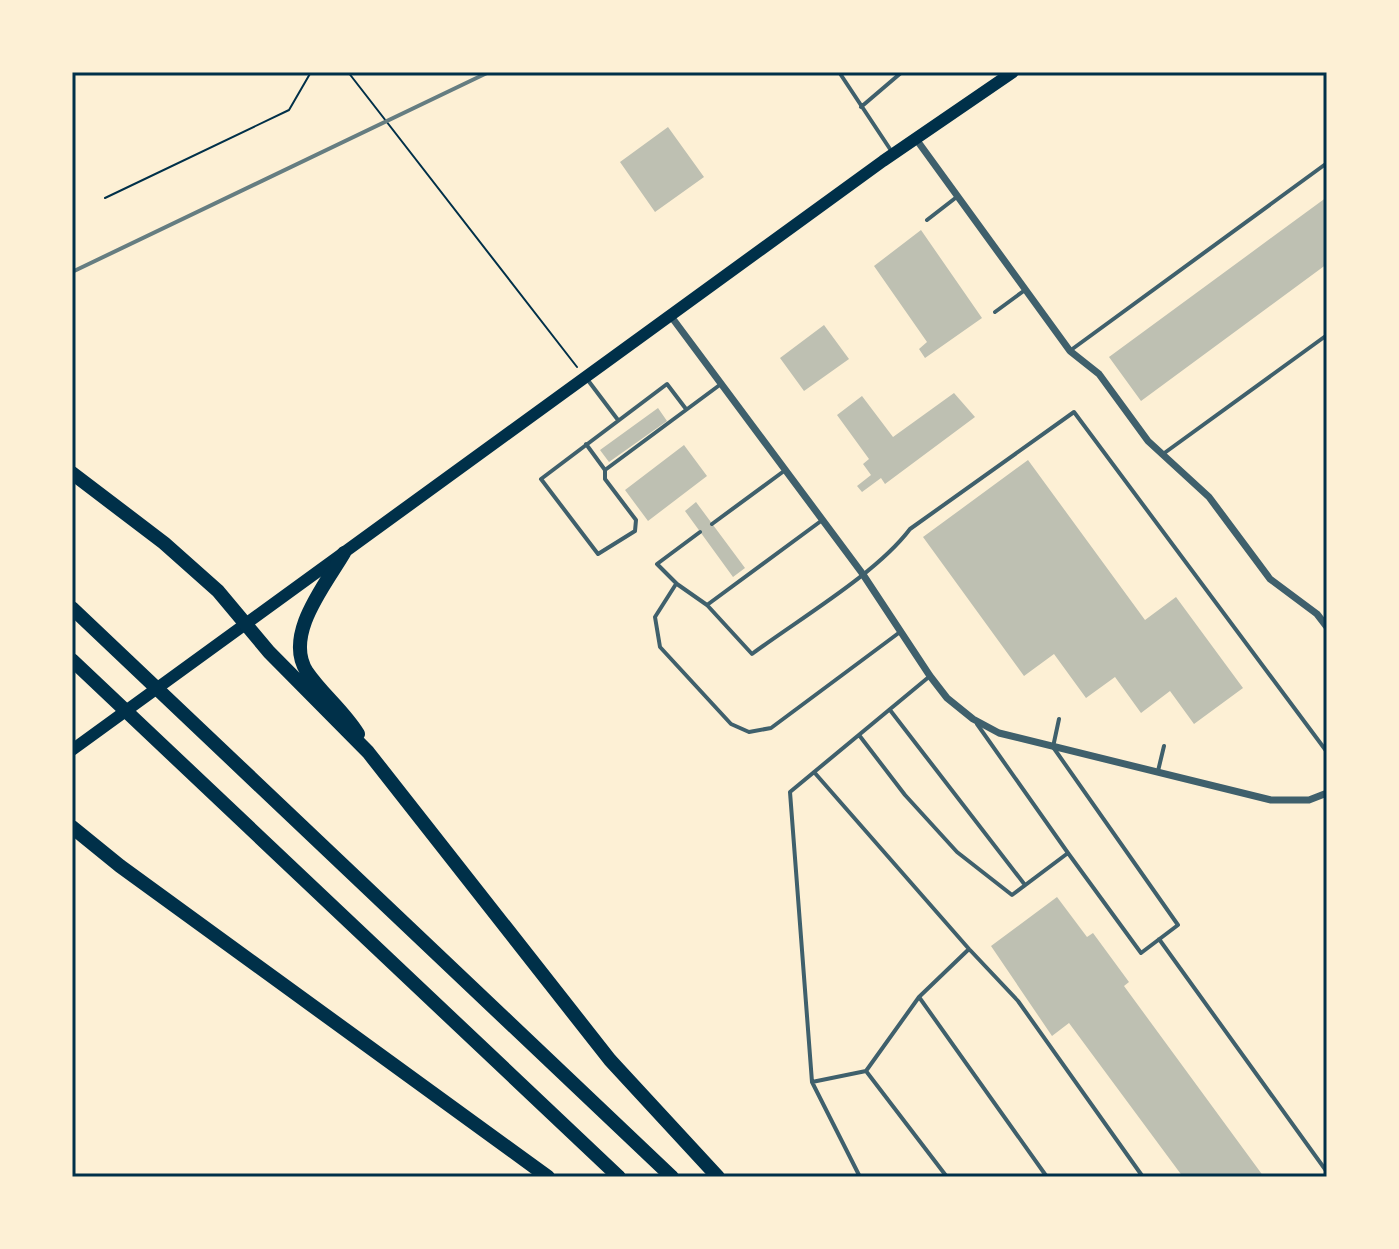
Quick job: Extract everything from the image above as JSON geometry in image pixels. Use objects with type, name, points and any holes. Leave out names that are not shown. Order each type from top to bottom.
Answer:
[{"type":"highway","points":[[72,473],[164,543],[218,591],[269,652],[368,752],[610,1060],[718,1177]]},
{"type":"highway","points":[[344,553],[305,623],[299,639],[300,656],[305,670],[347,716],[368,752]]},
{"type":"highway","points":[[72,608],[672,1177]]},
{"type":"highway","points":[[78,665],[619,1177]]},
{"type":"highway","points":[[72,827],[120,866],[548,1177]]},
{"type":"main road","points":[[72,750],[670,315],[1013,72]]},
{"type":"street","points":[[916,139],[1070,351],[1099,374],[1148,441],[1209,497],[1270,579],[1317,614],[1327,627]]},
{"type":"street","points":[[670,315],[862,573],[930,676],[947,698],[973,719],[999,733],[1157,775],[1271,800],[1309,800],[1327,793]]},
{"type":"lane","points":[[839,72],[894,154]]},
{"type":"lane","points":[[861,107],[902,72]]},
{"type":"lane","points":[[1070,351],[1327,163]]},
{"type":"lane","points":[[927,220],[958,196]]},
{"type":"lane","points":[[995,312],[1025,290]]},
{"type":"lane","points":[[1163,454],[1327,335]]},
{"type":"lane","points":[[585,377],[619,420]]},
{"type":"lane","points":[[586,444],[605,470],[605,479],[636,520],[635,531],[598,554],[541,479],[586,444],[667,384],[686,409]]},
{"type":"lane","points":[[605,470],[721,384]]},
{"type":"lane","points":[[700,532],[657,564],[677,584],[707,605],[752,654],[900,543],[910,529],[1074,412],[1327,752]]},
{"type":"lane","points":[[712,524],[785,470]]},
{"type":"lane","points":[[707,605],[822,520]]},
{"type":"lane","points":[[677,584],[655,617],[660,647],[731,724],[749,732],[771,728],[900,632]]},
{"type":"lane","points":[[860,1177],[812,1082],[790,792],[930,676]]},
{"type":"lane","points":[[890,710],[1025,886]]},
{"type":"lane","points":[[973,719],[1141,953],[1178,925],[1053,747],[1059,719]]},
{"type":"lane","points":[[859,735],[905,795],[957,852],[1012,895],[1068,853]]},
{"type":"lane","points":[[1157,775],[1164,746]]},
{"type":"lane","points":[[814,772],[1018,1001],[1143,1177]]},
{"type":"lane","points":[[1159,939],[1327,1172]]},
{"type":"lane","points":[[812,1082],[866,1071],[919,997],[969,949]]},
{"type":"lane","points":[[919,997],[1047,1177]]},
{"type":"lane","points":[[866,1071],[947,1177]]},
{"type":"path","points":[[105,198],[289,110],[311,72]]},
{"type":"path","points":[[348,72],[585,377]]},
{"type":"building","points":[[668,127],[704,177],[655,212],[620,162]]},
{"type":"building","points":[[1327,197],[1327,264],[1141,401],[1109,357]]},
{"type":"building","points":[[921,230],[982,318],[925,358],[919,349],[927,342],[874,266]]},
{"type":"building","points":[[824,325],[849,359],[804,391],[780,358]]},
{"type":"building","points":[[954,393],[975,417],[885,484],[881,478],[862,492],[857,486],[871,475],[863,464],[869,459],[837,415],[862,396],[893,437]]},
{"type":"building","points":[[658,408],[667,421],[609,462],[600,450]]},
{"type":"building","points":[[684,445],[707,476],[648,521],[625,490]]},
{"type":"building","points":[[1028,460],[1145,620],[1176,597],[1243,688],[1194,724],[1170,691],[1141,713],[1115,677],[1086,698],[1054,654],[1024,676],[923,537]]},
{"type":"building","points":[[696,502],[745,568],[733,577],[685,511]]},
{"type":"building","points":[[1057,897],[1087,937],[1093,933],[1129,982],[1124,986],[1264,1177],[1183,1177],[1069,1023],[1052,1036],[991,946]]},
{"type":"railway","points":[[72,272],[489,72]]}]
